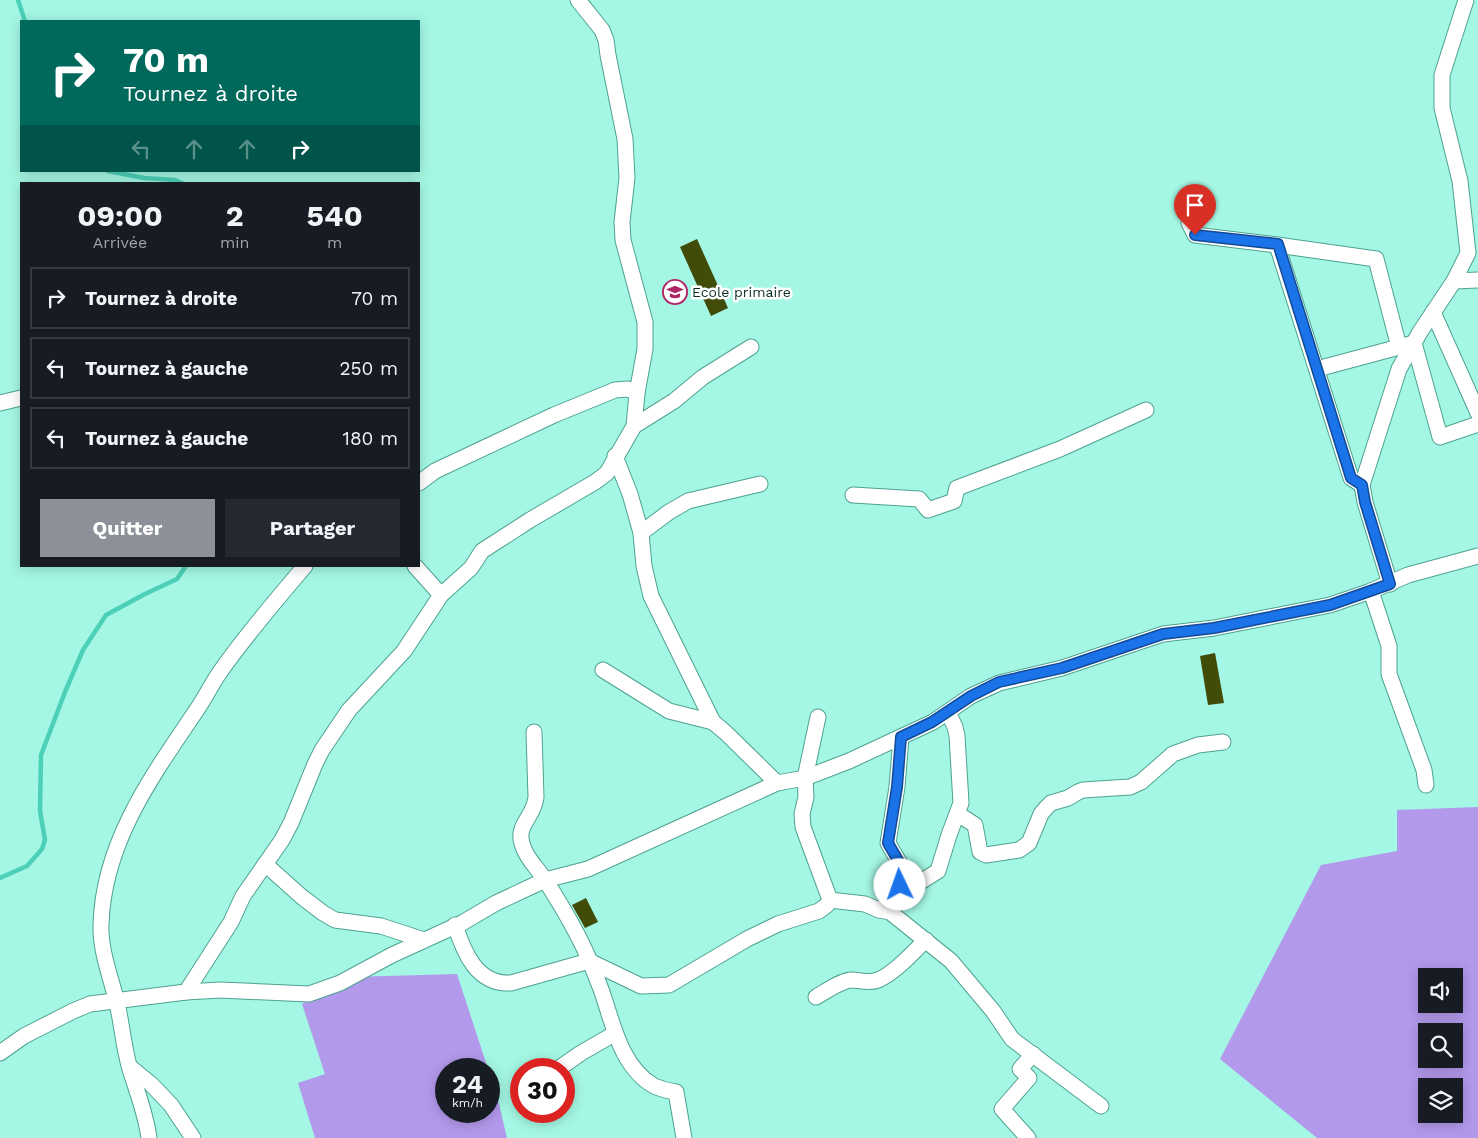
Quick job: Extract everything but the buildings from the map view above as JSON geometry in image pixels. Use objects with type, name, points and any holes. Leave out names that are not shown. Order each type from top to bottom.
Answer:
[{"type":"street","points":[[578,0],[602,30],[606,40],[618,107],[624,126],[627,178],[622,222],[624,240],[645,322],[645,349],[637,393],[634,426]]},
{"type":"street","points":[[1390,584],[1365,502],[1362,485],[1406,345],[1433,312],[1454,281],[1468,253],[1460,181],[1442,108],[1442,74],[1466,0]]},
{"type":"street","points":[[1190,223],[1195,235],[1278,244],[1376,259],[1440,437],[1478,424]]},
{"type":"street","points":[[1278,244],[1351,478],[1362,485]]},
{"type":"street","points":[[1454,281],[1478,280]]},
{"type":"street","points":[[1433,312],[1478,412]]},
{"type":"street","points":[[1317,369],[1406,345]]},
{"type":"street","points":[[186,992],[231,922],[243,896],[282,840],[322,750],[349,710],[404,652],[441,595],[471,568],[482,552],[530,520],[607,474],[615,456],[634,426],[674,401],[710,372],[751,347]]},
{"type":"street","points":[[420,482],[435,471],[615,390],[628,389],[637,393]]},
{"type":"street","points":[[0,403],[20,398]]},
{"type":"street","points":[[853,495],[919,499],[928,510],[954,501],[957,488],[1060,449],[1146,410]]},
{"type":"street","points":[[615,456],[630,494],[641,533],[644,566],[651,596],[714,722],[777,783]]},
{"type":"street","points":[[641,533],[669,512],[688,501],[760,484]]},
{"type":"street","points":[[0,1053],[24,1036],[90,1004],[186,992],[220,990],[309,994],[340,983],[545,880],[588,869],[777,783],[806,778],[849,761],[932,722],[971,696],[999,682],[1062,668],[1163,634],[1214,628],[1330,605],[1390,584],[1408,575],[1478,556]]},
{"type":"street","points":[[149,1138],[147,1123],[130,1068],[106,962],[101,926],[107,873],[125,826],[145,788],[219,674],[249,633],[304,567]]},
{"type":"street","points":[[416,567],[441,595]]},
{"type":"street","points":[[1371,591],[1389,646],[1389,674],[1424,770],[1426,785]]},
{"type":"street","points":[[603,670],[669,711],[714,722]]},
{"type":"street","points":[[879,910],[938,871],[948,835],[962,803],[955,726],[948,712]]},
{"type":"street","points":[[818,717],[806,778],[806,797],[802,814],[803,827],[830,900]]},
{"type":"street","points":[[534,732],[535,807],[522,826],[521,834],[524,849],[545,880],[579,938],[601,990],[614,1034],[623,1051],[641,1074],[652,1084],[660,1089],[676,1092],[684,1138]]},
{"type":"street","points":[[898,896],[901,872],[899,862],[888,843],[897,787],[901,737]]},
{"type":"street","points":[[958,814],[974,825],[980,852],[986,855],[1019,850],[1029,843],[1041,814],[1051,803],[1068,798],[1083,790],[1130,787],[1141,782],[1173,754],[1198,745],[1224,742]]},
{"type":"street","points":[[265,864],[323,913],[335,920],[381,926],[424,940]]},
{"type":"street","points":[[830,900],[865,904],[890,912],[951,961],[994,1011],[1012,1039],[1101,1106]]},
{"type":"street","points":[[455,925],[466,954],[483,976],[498,983],[511,983],[589,961],[640,986],[668,985],[746,939],[778,924],[819,911],[830,900]]},
{"type":"street","points":[[816,997],[851,980],[870,982],[880,979],[926,940]]},
{"type":"street","points":[[574,1058],[614,1034]]},
{"type":"street","points":[[1028,1138],[1002,1109],[1029,1078],[1020,1069],[1033,1054]]},
{"type":"street","points":[[130,1068],[151,1084],[171,1105],[193,1138]]},
{"type":"shaded area","points":[[1478,807],[1478,1138],[1317,1138],[1220,1059],[1321,865],[1397,851],[1397,810]]},
{"type":"shaded area","points":[[457,974],[484,1058],[435,1058],[435,1123],[500,1123],[500,1108],[507,1138],[315,1138],[298,1083],[325,1074],[302,1004],[350,977]]},
{"type":"waterway","points":[[18,0],[25,20]]},
{"type":"waterway","points":[[113,172],[180,182]]},
{"type":"waterway","points":[[0,878],[27,866],[42,849],[45,840],[40,811],[41,755],[83,650],[106,615],[177,579],[185,567]]},
{"type":"place","name":"Ecole primaire","points":[[675,292]]},
{"type":"route","points":[[900,885],[901,872],[899,862],[888,843],[897,787],[901,737],[932,722],[971,696],[999,682],[1062,668],[1163,634],[1214,628],[1330,605],[1390,584],[1365,502],[1362,485],[1351,478],[1278,244],[1195,235]]}]
